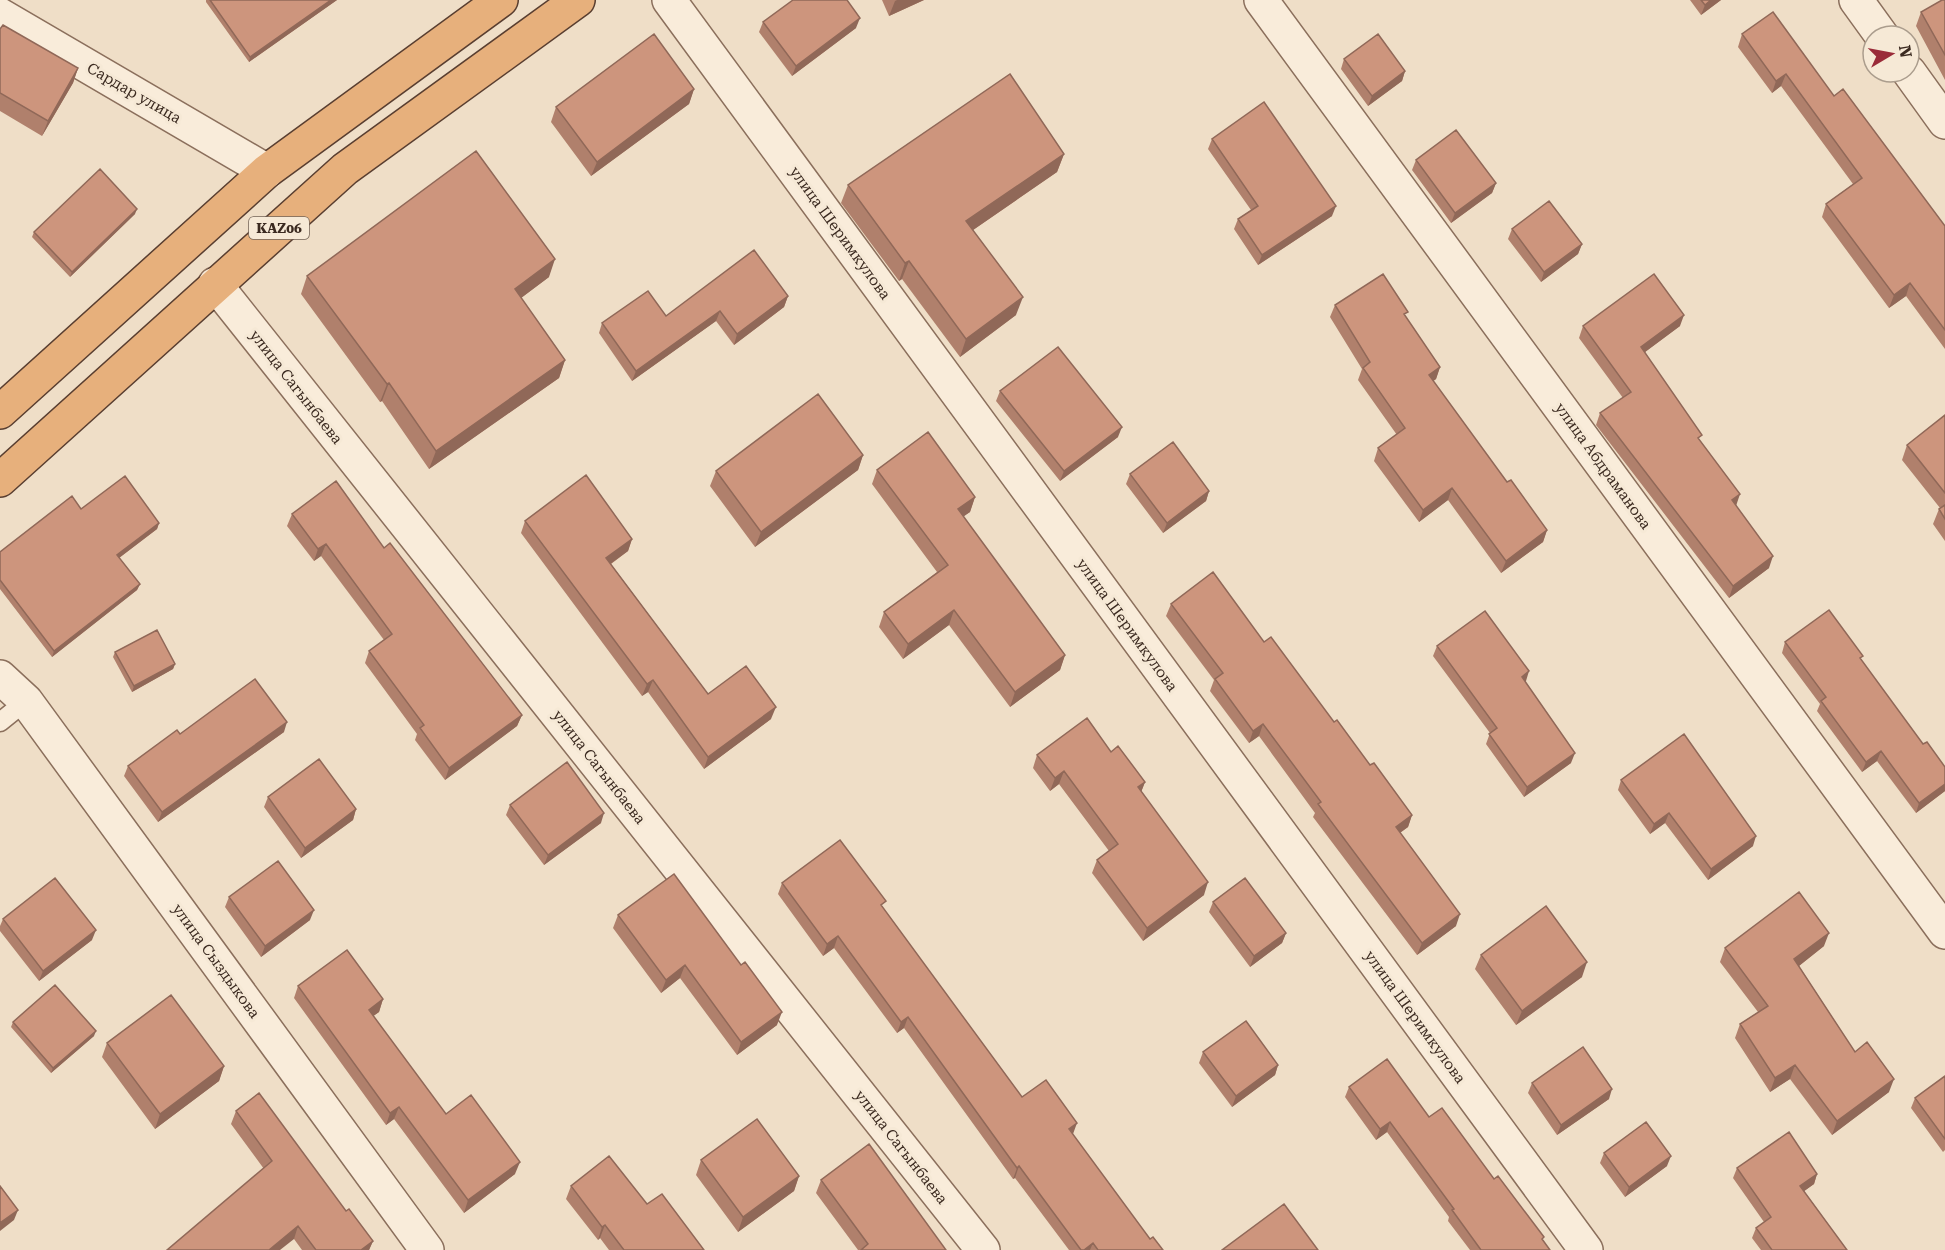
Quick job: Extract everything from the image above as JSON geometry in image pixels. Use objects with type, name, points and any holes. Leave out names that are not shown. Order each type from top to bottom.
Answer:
[{"type":"highway","name":"KАZ06","points":[[0,412],[267,171],[501,0]]},
{"type":"highway","name":"KАZ06","points":[[0,480],[345,169],[578,0]]},
{"type":"street","name":"улица Шеримкулова","points":[[669,0],[1586,1250]]},
{"type":"street","name":"улица Абдраманова","points":[[1261,0],[1945,932]]},
{"type":"street","points":[[1856,0],[1873,24]]},
{"type":"street","name":"Сардар улица","points":[[0,15],[267,171]]},
{"type":"street","points":[[1918,84],[1945,122]]},
{"type":"street","name":"улица Сагынбаева","points":[[215,284],[983,1250]]},
{"type":"street","name":"улица Сыздыкова","points":[[0,676],[26,701],[427,1250]]},
{"type":"lane","points":[[0,722],[26,701]]},
{"type":"building","points":[[210,0],[331,0],[250,57]]},
{"type":"building","points":[[793,0],[847,0],[860,18],[796,66],[763,22]]},
{"type":"building","points":[[1701,0],[1711,0],[1705,5]]},
{"type":"building","points":[[1945,0],[1945,55],[1921,12]]},
{"type":"building","points":[[1773,12],[1834,96],[1843,89],[1945,226],[1945,330],[1910,283],[1894,295],[1826,204],[1862,178],[1786,74],[1776,81],[1742,34]]},
{"type":"building","points":[[3,25],[78,68],[48,121],[0,93],[0,29]]},
{"type":"building","points":[[654,34],[694,89],[597,162],[556,107]]},
{"type":"building","points":[[1378,34],[1405,71],[1372,96],[1344,59]]},
{"type":"building","points":[[1010,74],[1064,154],[966,221],[1023,297],[966,339],[909,261],[905,263],[848,185]]},
{"type":"building","points":[[1264,102],[1336,206],[1262,255],[1238,219],[1258,206],[1212,139]]},
{"type":"building","points":[[1456,130],[1496,183],[1455,213],[1416,160]]},
{"type":"building","points":[[476,151],[555,259],[515,289],[565,360],[436,451],[389,383],[387,384],[307,276]]},
{"type":"building","points":[[100,169],[137,209],[72,272],[34,232]]},
{"type":"building","points":[[1549,201],[1582,244],[1544,272],[1512,229]]},
{"type":"building","points":[[754,250],[788,296],[737,334],[720,311],[636,371],[602,323],[648,291],[666,316]]},
{"type":"building","points":[[1383,274],[1408,312],[1404,314],[1440,367],[1429,375],[1507,482],[1511,480],[1547,530],[1506,561],[1452,488],[1423,510],[1378,448],[1405,428],[1363,368],[1370,362],[1335,305]]},
{"type":"building","points":[[1654,274],[1684,315],[1641,347],[1702,435],[1698,438],[1740,494],[1732,500],[1773,556],[1733,586],[1600,413],[1631,392],[1583,326]]},
{"type":"building","points":[[1058,347],[1122,427],[1064,471],[1000,391]]},
{"type":"building","points":[[818,394],[863,455],[761,532],[716,471]]},
{"type":"building","points":[[1945,415],[1945,493],[1907,445]]},
{"type":"building","points":[[928,432],[975,497],[958,509],[1065,655],[1015,692],[954,610],[908,644],[884,612],[948,565],[877,470]]},
{"type":"building","points":[[1173,442],[1209,491],[1167,523],[1130,474]]},
{"type":"building","points":[[586,475],[632,539],[606,558],[708,694],[746,666],[776,707],[708,757],[653,680],[647,684],[525,521]]},
{"type":"building","points":[[125,476],[159,523],[117,555],[140,584],[54,651],[0,580],[0,552],[72,496],[81,509]]},
{"type":"building","points":[[336,481],[384,548],[390,543],[522,715],[449,768],[420,728],[424,725],[369,651],[392,634],[326,544],[318,549],[292,514]]},
{"type":"building","points":[[1945,505],[1945,519],[1939,509]]},
{"type":"building","points":[[1213,572],[1264,642],[1271,637],[1334,722],[1337,720],[1370,765],[1374,763],[1412,815],[1396,827],[1460,914],[1422,943],[1318,804],[1321,802],[1263,724],[1253,731],[1215,679],[1223,673],[1171,604]]},
{"type":"building","points":[[1829,610],[1863,656],[1860,658],[1923,744],[1927,742],[1945,767],[1945,784],[1919,803],[1881,751],[1866,762],[1821,701],[1826,697],[1785,642]]},
{"type":"building","points":[[1485,611],[1529,671],[1522,677],[1575,753],[1527,787],[1489,734],[1497,728],[1437,646]]},
{"type":"building","points":[[157,630],[175,664],[134,686],[115,652]]},
{"type":"building","points":[[255,679],[287,722],[162,812],[128,766],[177,730],[180,734]]},
{"type":"building","points":[[1087,718],[1111,752],[1118,746],[1145,782],[1138,787],[1208,882],[1147,928],[1097,860],[1118,844],[1064,771],[1055,778],[1037,755]]},
{"type":"building","points":[[1684,734],[1756,836],[1711,869],[1669,813],[1654,824],[1621,780]]},
{"type":"building","points":[[319,759],[356,809],[305,848],[268,797]]},
{"type":"building","points":[[567,762],[604,813],[548,855],[510,805]]},
{"type":"building","points":[[840,840],[886,901],[881,905],[1022,1097],[1046,1080],[1077,1123],[1069,1129],[1150,1239],[1153,1237],[1163,1250],[1098,1250],[1093,1243],[1081,1250],[1019,1166],[1017,1168],[908,1017],[901,1022],[838,936],[827,944],[782,883]]},
{"type":"building","points":[[278,861],[314,910],[265,946],[229,897]]},
{"type":"building","points":[[674,874],[741,965],[745,962],[782,1012],[741,1042],[685,965],[666,980],[618,915]]},
{"type":"building","points":[[55,878],[96,930],[43,971],[3,919]]},
{"type":"building","points":[[1245,878],[1286,933],[1254,956],[1213,902]]},
{"type":"building","points":[[1799,892],[1829,933],[1794,959],[1855,1052],[1867,1042],[1894,1079],[1837,1121],[1795,1065],[1775,1078],[1740,1024],[1768,1006],[1725,948]]},
{"type":"building","points":[[1546,906],[1587,962],[1522,1011],[1481,955]]},
{"type":"building","points":[[347,950],[383,999],[369,1010],[446,1114],[471,1095],[520,1162],[468,1200],[399,1107],[390,1113],[298,986]]},
{"type":"building","points":[[55,985],[96,1031],[53,1068],[13,1022]]},
{"type":"building","points":[[171,995],[224,1066],[160,1114],[107,1043]]},
{"type":"building","points":[[1246,1021],[1278,1065],[1236,1096],[1203,1052]]},
{"type":"building","points":[[1583,1047],[1612,1089],[1561,1125],[1532,1083]]},
{"type":"building","points":[[1387,1059],[1429,1117],[1442,1108],[1494,1179],[1498,1176],[1544,1237],[1542,1239],[1550,1250],[1481,1250],[1390,1122],[1380,1129],[1349,1087]]},
{"type":"building","points":[[1945,1076],[1945,1139],[1915,1098]]},
{"type":"building","points":[[259,1093],[346,1211],[349,1209],[373,1241],[361,1250],[316,1250],[298,1226],[269,1250],[167,1250],[272,1161],[236,1111]]},
{"type":"building","points":[[757,1119],[799,1176],[743,1217],[701,1160]]},
{"type":"building","points":[[1646,1122],[1671,1156],[1629,1187],[1604,1153]]},
{"type":"building","points":[[1789,1132],[1817,1174],[1800,1186],[1847,1250],[1772,1250],[1756,1228],[1771,1217],[1737,1168]]},
{"type":"building","points":[[869,1144],[946,1250],[861,1250],[868,1244],[821,1180]]},
{"type":"building","points":[[609,1156],[647,1204],[662,1194],[704,1250],[624,1250],[605,1225],[602,1227],[571,1186]]},
{"type":"building","points":[[0,1186],[18,1210],[0,1223]]},
{"type":"building","points":[[1284,1204],[1318,1250],[1222,1250]]}]
